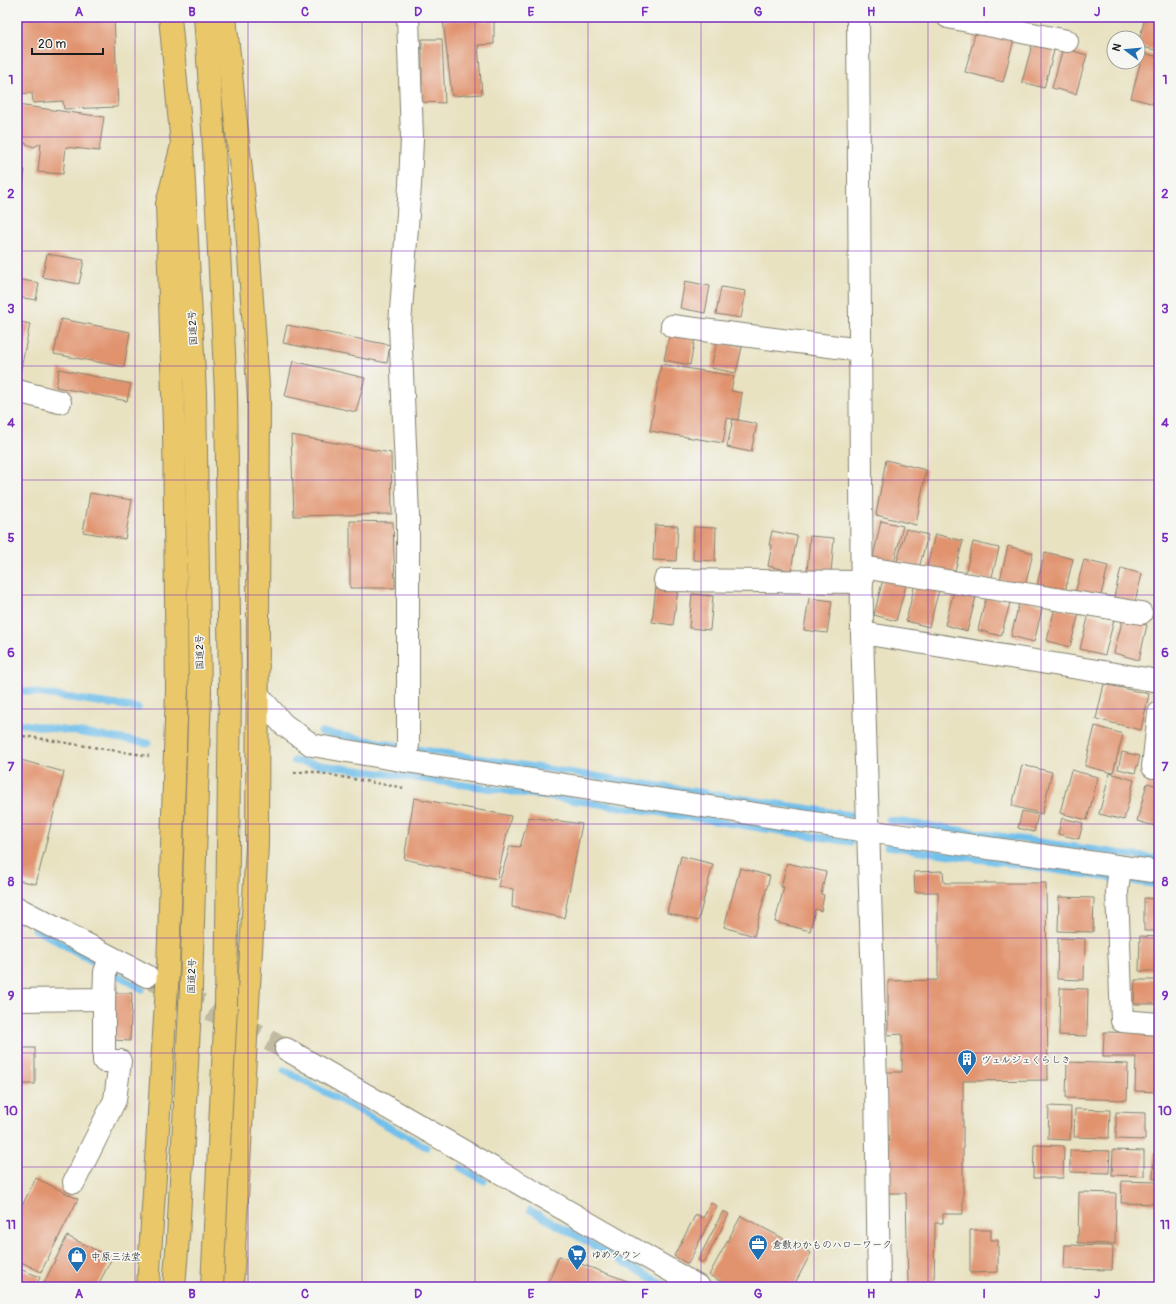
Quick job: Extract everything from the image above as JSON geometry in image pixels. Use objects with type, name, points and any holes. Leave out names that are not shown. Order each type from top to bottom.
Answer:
[{"type":"highway","name":"国道2号","points":[[170,17],[182,145],[195,393],[200,691],[191,988],[178,1238],[174,1287]]},
{"type":"highway","points":[[204,17],[213,129],[226,393],[230,692],[226,1006],[212,1287]]},
{"type":"highway","points":[[225,17],[247,228],[259,400],[257,846],[232,1287]]},
{"type":"highway","points":[[148,1287],[168,970],[177,689],[174,428],[167,204],[182,145]]},
{"type":"street","points":[[407,752],[408,516],[400,325],[412,138],[408,17]]},
{"type":"street","points":[[858,17],[862,633],[876,1083],[879,1287]]},
{"type":"street","points":[[948,17],[1067,41]]},
{"type":"street","points":[[672,326],[861,350]]},
{"type":"street","points":[[17,391],[60,402]]},
{"type":"street","points":[[666,580],[862,574],[1140,613]]},
{"type":"street","points":[[862,633],[1159,681]]},
{"type":"street","points":[[258,695],[283,724],[312,746],[407,752],[867,830],[1119,876],[1159,872]]},
{"type":"street","points":[[1153,767],[1159,714]]},
{"type":"street","points":[[1119,876],[1116,892],[1122,1021],[1159,1024]]},
{"type":"street","points":[[17,908],[108,964],[147,976]]},
{"type":"street","points":[[74,1182],[115,1100],[120,1061],[104,1061],[104,999],[108,964]]},
{"type":"street","points":[[17,1000],[104,999]]},
{"type":"street","points":[[286,1049],[699,1287]]},
{"type":"path","points":[[17,734],[149,756]]},
{"type":"path","points":[[294,773],[308,771],[404,788]]},
{"type":"building","points":[[17,17],[114,17],[118,107],[64,109],[63,101],[33,103],[32,93],[17,94]]},
{"type":"building","points":[[1007,17],[1030,17],[1029,23]]},
{"type":"building","points":[[1145,17],[1159,17],[1159,51],[1146,48],[1146,30],[1142,30]]},
{"type":"building","points":[[443,20],[494,21],[494,44],[478,45],[482,94],[452,96]]},
{"type":"building","points":[[976,30],[1014,39],[1003,82],[965,72]]},
{"type":"building","points":[[422,39],[442,39],[445,103],[422,102]]},
{"type":"building","points":[[1033,41],[1055,47],[1044,88],[1022,82]]},
{"type":"building","points":[[1063,48],[1087,55],[1076,94],[1052,88]]},
{"type":"building","points":[[1146,54],[1159,57],[1159,105],[1131,98],[1138,70],[1146,70]]},
{"type":"building","points":[[17,105],[104,117],[99,151],[66,147],[63,174],[38,172],[41,143],[34,147],[17,140]]},
{"type":"building","points":[[17,169],[25,170],[18,214],[17,214]]},
{"type":"building","points":[[47,254],[84,260],[79,284],[42,277]]},
{"type":"building","points":[[17,279],[39,283],[36,300],[17,297]]},
{"type":"building","points":[[685,281],[710,286],[705,313],[680,308]]},
{"type":"building","points":[[721,287],[746,291],[741,318],[716,314]]},
{"type":"building","points":[[61,319],[130,332],[124,367],[54,354]]},
{"type":"building","points":[[17,321],[30,324],[20,373],[17,372]]},
{"type":"building","points":[[287,325],[390,345],[387,363],[283,343]]},
{"type":"building","points":[[670,333],[695,338],[690,365],[664,360]]},
{"type":"building","points":[[717,342],[742,347],[736,373],[711,368]]},
{"type":"building","points":[[293,361],[365,378],[356,412],[285,396]]},
{"type":"building","points":[[661,364],[734,376],[731,391],[742,393],[738,420],[727,418],[723,443],[650,431]]},
{"type":"building","points":[[59,369],[131,384],[127,401],[56,387]]},
{"type":"building","points":[[733,419],[757,424],[751,452],[727,447]]},
{"type":"building","points":[[291,435],[391,453],[392,514],[294,516]]},
{"type":"building","points":[[886,460],[926,470],[916,525],[876,515]]},
{"type":"building","points":[[90,493],[132,500],[125,539],[83,532]]},
{"type":"building","points":[[350,521],[393,522],[395,588],[350,588]]},
{"type":"building","points":[[881,521],[903,526],[894,562],[873,557]]},
{"type":"building","points":[[655,525],[678,526],[676,561],[653,560]]},
{"type":"building","points":[[694,527],[716,528],[715,561],[693,560]]},
{"type":"building","points":[[906,529],[928,535],[919,568],[897,561]]},
{"type":"building","points":[[772,531],[797,536],[791,571],[768,566],[772,545],[769,545]]},
{"type":"building","points":[[935,534],[963,541],[954,574],[927,567]]},
{"type":"building","points":[[810,536],[834,538],[831,573],[807,572]]},
{"type":"building","points":[[973,542],[999,548],[991,581],[965,574]]},
{"type":"building","points":[[1008,546],[1033,553],[1025,586],[1000,580]]},
{"type":"building","points":[[1045,552],[1073,559],[1064,596],[1036,589]]},
{"type":"building","points":[[1084,560],[1108,566],[1100,599],[1075,593]]},
{"type":"building","points":[[1121,568],[1142,574],[1134,606],[1113,601]]},
{"type":"building","points":[[883,579],[906,585],[896,621],[874,615]]},
{"type":"building","points":[[915,584],[939,590],[929,627],[906,621]]},
{"type":"building","points":[[656,587],[678,590],[673,625],[652,622]]},
{"type":"building","points":[[954,591],[976,597],[967,631],[945,625]]},
{"type":"building","points":[[692,594],[713,596],[710,630],[689,628]]},
{"type":"building","points":[[986,597],[1010,603],[1001,636],[978,630]]},
{"type":"building","points":[[809,598],[832,601],[827,633],[804,630]]},
{"type":"building","points":[[1020,599],[1043,605],[1034,642],[1011,636]]},
{"type":"building","points":[[1055,607],[1079,613],[1070,647],[1047,641]]},
{"type":"building","points":[[1089,614],[1114,620],[1105,655],[1080,649]]},
{"type":"building","points":[[1123,618],[1147,625],[1139,660],[1114,653]]},
{"type":"building","points":[[1158,642],[1159,643],[1159,662],[1154,661]]},
{"type":"building","points":[[1104,684],[1149,694],[1141,730],[1096,719]]},
{"type":"building","points":[[1095,726],[1123,734],[1113,773],[1085,766]]},
{"type":"building","points":[[1122,752],[1140,756],[1135,773],[1118,769]]},
{"type":"building","points":[[17,759],[64,772],[36,884],[17,880]]},
{"type":"building","points":[[1022,765],[1052,772],[1042,814],[1012,806]]},
{"type":"building","points":[[1071,770],[1098,777],[1087,820],[1060,813]]},
{"type":"building","points":[[1110,773],[1134,780],[1124,820],[1099,814]]},
{"type":"building","points":[[1147,783],[1159,786],[1159,827],[1137,821]]},
{"type":"building","points":[[414,798],[511,816],[497,879],[404,859]]},
{"type":"building","points":[[1022,811],[1038,815],[1034,832],[1018,828]]},
{"type":"building","points":[[529,817],[582,824],[564,918],[512,907],[513,889],[498,886],[510,846],[520,847]]},
{"type":"building","points":[[1062,818],[1083,823],[1079,839],[1058,834]]},
{"type":"building","points":[[681,856],[713,864],[698,921],[667,913]]},
{"type":"building","points":[[787,863],[826,872],[821,894],[824,895],[821,911],[815,909],[810,931],[775,922],[784,887],[781,887]]},
{"type":"building","points":[[740,868],[770,876],[754,936],[724,927]]},
{"type":"building","name":"ヴェルジェくらしき","points":[[943,871],[944,883],[1046,883],[1048,1080],[963,1081],[963,1214],[943,1214],[943,1223],[935,1223],[934,1287],[908,1287],[906,1193],[888,1193],[886,1072],[902,1072],[902,1034],[888,1035],[888,981],[938,980],[938,892],[915,892],[914,872]]},
{"type":"building","points":[[1059,897],[1094,898],[1093,932],[1058,931]]},
{"type":"building","points":[[1144,898],[1159,899],[1159,931],[1144,931]]},
{"type":"building","points":[[1140,936],[1159,937],[1159,971],[1139,971]]},
{"type":"building","points":[[1058,938],[1085,939],[1084,980],[1057,979]]},
{"type":"building","points":[[1135,980],[1159,980],[1159,1004],[1134,1004]]},
{"type":"building","points":[[1060,988],[1088,989],[1087,1036],[1059,1035]]},
{"type":"building","points":[[115,993],[132,993],[130,1041],[113,1040]]},
{"type":"building","points":[[1104,1032],[1159,1033],[1159,1092],[1135,1091],[1136,1057],[1103,1057]]},
{"type":"building","points":[[17,1048],[35,1048],[35,1084],[17,1084]]},
{"type":"building","points":[[1067,1062],[1128,1064],[1127,1100],[1066,1098]]},
{"type":"building","points":[[1157,1101],[1159,1101],[1159,1133],[1156,1133]]},
{"type":"building","points":[[1049,1106],[1071,1107],[1070,1140],[1048,1139]]},
{"type":"building","points":[[1075,1109],[1110,1110],[1109,1138],[1074,1137]]},
{"type":"building","points":[[1116,1112],[1145,1113],[1145,1140],[1116,1139]]},
{"type":"building","points":[[1034,1145],[1064,1146],[1063,1178],[1033,1178]]},
{"type":"building","points":[[1070,1150],[1110,1151],[1109,1173],[1070,1172]]},
{"type":"building","points":[[1113,1150],[1144,1151],[1144,1176],[1112,1175]]},
{"type":"building","points":[[1154,1153],[1159,1153],[1159,1179],[1153,1179]]},
{"type":"building","points":[[36,1178],[78,1199],[41,1272],[17,1260],[17,1215]]},
{"type":"building","points":[[1122,1181],[1159,1182],[1159,1204],[1121,1203]]},
{"type":"building","points":[[1079,1192],[1116,1193],[1115,1244],[1078,1243]]},
{"type":"building","points":[[711,1203],[717,1206],[688,1264],[674,1256],[696,1214],[703,1218]]},
{"type":"building","points":[[723,1211],[729,1214],[704,1263],[698,1260]]},
{"type":"building","points":[[741,1216],[811,1253],[793,1287],[731,1287],[709,1275]]},
{"type":"building","points":[[970,1230],[991,1230],[991,1240],[998,1240],[998,1272],[970,1273]]},
{"type":"building","name":"中原三法堂","points":[[67,1236],[112,1258],[97,1287],[42,1287]]},
{"type":"building","points":[[1065,1245],[1113,1246],[1112,1270],[1064,1269]]},
{"type":"building","name":"ゆめタウン","points":[[559,1256],[644,1287],[547,1287]]},
{"type":"building","points":[[17,1268],[40,1277],[36,1287],[17,1287]]},
{"type":"waterway","points":[[17,690],[138,708]]},
{"type":"waterway","points":[[17,723],[148,743]]},
{"type":"waterway","points":[[321,732],[417,749],[851,815]]},
{"type":"waterway","points":[[294,761],[649,811],[851,842]]},
{"type":"waterway","points":[[889,820],[1159,859]]},
{"type":"waterway","points":[[887,846],[1159,885]]},
{"type":"waterway","points":[[35,929],[142,989]]},
{"type":"waterway","points":[[284,1070],[426,1147]]},
{"type":"waterway","points":[[461,1168],[484,1181]]},
{"type":"waterway","points":[[530,1210],[668,1287]]},
{"type":"tunnel","points":[[152,979],[286,1049]]},
{"type":"place","name":"ヴェルジェくらしき","points":[[967,1076]]},
{"type":"place","name":"倉敷わかものハローワーク","points":[[758,1261]]},
{"type":"place","name":"ゆめタウン","points":[[577,1271]]},
{"type":"place","name":"中原三法堂","points":[[77,1273]]}]
